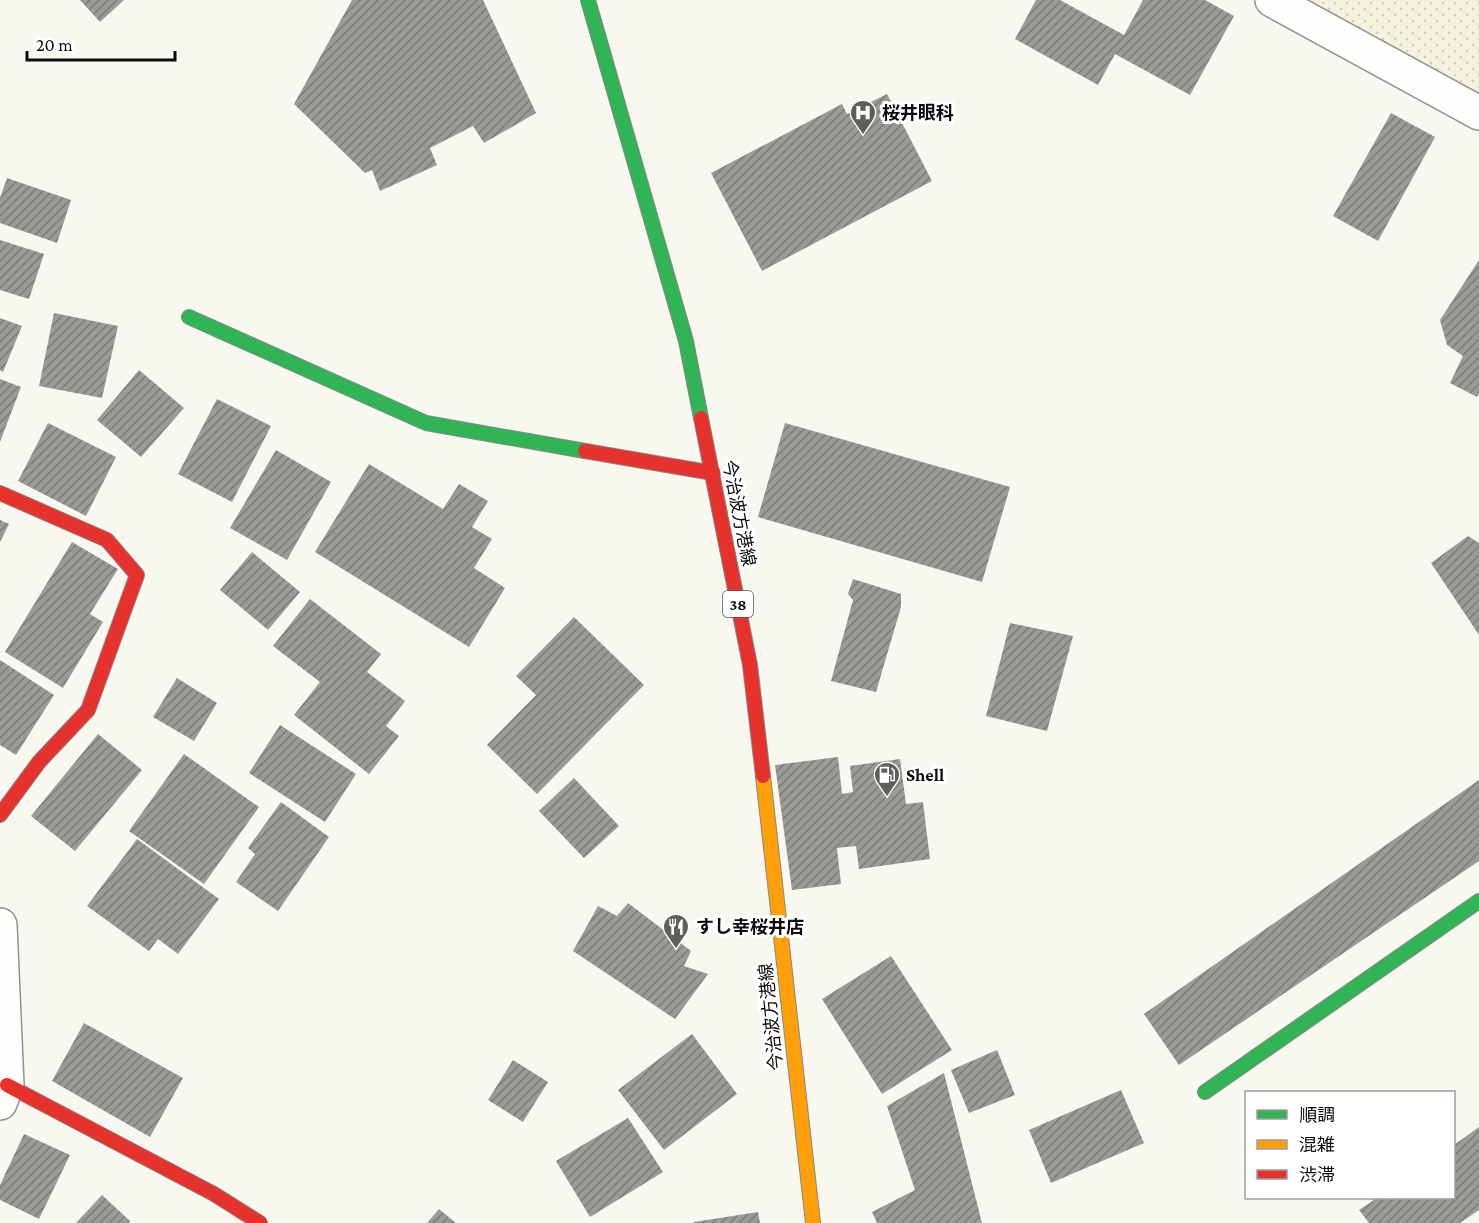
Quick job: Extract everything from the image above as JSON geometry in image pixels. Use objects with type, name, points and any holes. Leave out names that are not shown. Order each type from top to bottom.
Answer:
[{"type":"street","name":"今治波方港線","points":[[588,0],[686,340],[750,665],[813,1223]]},
{"type":"street","points":[[1272,0],[1479,113]]},
{"type":"street","points":[[189,317],[426,423],[712,473]]},
{"type":"street","points":[[0,493],[107,540],[137,575],[88,710],[39,762],[0,815]]},
{"type":"street","points":[[1205,1092],[1479,901]]},
{"type":"street","points":[[0,925],[4,1094],[214,1194],[260,1223]]},
{"type":"green space","points":[[1306,0],[1479,0],[1479,97]]},
{"type":"building","points":[[80,0],[124,0],[100,22]]},
{"type":"building","points":[[352,0],[483,0],[536,113],[484,143],[473,126],[430,148],[437,165],[380,191],[372,170],[365,173],[294,104]]},
{"type":"building","points":[[1036,0],[1060,0],[1124,35],[1143,0],[1205,0],[1234,16],[1190,95],[1115,54],[1098,85],[1015,39]]},
{"type":"building","points":[[887,94],[932,181],[762,271],[711,173],[842,104],[847,114]]},
{"type":"building","points":[[1391,113],[1435,137],[1378,241],[1333,216]]},
{"type":"building","points":[[7,178],[71,200],[57,243],[0,223],[0,198]]},
{"type":"building","points":[[0,240],[44,254],[29,299],[0,290]]},
{"type":"building","points":[[1479,260],[1479,393],[1477,397],[1450,383],[1463,356],[1447,345],[1440,320]]},
{"type":"building","points":[[54,313],[118,326],[102,398],[39,386]]},
{"type":"building","points":[[0,318],[22,326],[3,372],[0,370]]},
{"type":"building","points":[[139,370],[184,408],[141,457],[97,420]]},
{"type":"building","points":[[0,379],[21,387],[0,442]]},
{"type":"building","points":[[217,399],[271,426],[232,502],[178,474]]},
{"type":"building","points":[[48,423],[116,457],[86,516],[18,481]]},
{"type":"building","points":[[785,423],[1010,487],[982,582],[758,517]]},
{"type":"building","points":[[276,450],[331,482],[287,560],[230,528]]},
{"type":"building","points":[[369,464],[443,509],[459,484],[488,501],[472,527],[492,539],[474,568],[505,588],[469,647],[315,552]]},
{"type":"building","points":[[0,520],[9,524],[0,542]]},
{"type":"building","points":[[1468,536],[1479,543],[1479,635],[1431,563]]},
{"type":"building","points":[[72,542],[118,569],[90,614],[103,622],[63,688],[5,652]]},
{"type":"building","points":[[252,552],[300,592],[268,630],[220,590]]},
{"type":"building","points":[[853,579],[901,594],[901,607],[876,692],[831,681],[853,600],[848,594]]},
{"type":"building","points":[[310,599],[381,654],[367,672],[405,701],[386,726],[399,736],[369,774],[294,715],[320,682],[273,646]]},
{"type":"building","points":[[574,617],[644,685],[537,794],[487,745],[536,695],[516,676]]},
{"type":"building","points":[[1010,623],[1073,636],[1047,731],[986,716]]},
{"type":"building","points":[[0,660],[54,695],[16,755],[0,745]]},
{"type":"building","points":[[177,678],[217,703],[194,741],[153,717]]},
{"type":"building","points":[[280,725],[356,774],[325,822],[249,773]]},
{"type":"building","points":[[98,734],[142,770],[75,851],[31,816]]},
{"type":"building","points":[[184,754],[259,807],[204,884],[129,831]]},
{"type":"building","points":[[838,757],[842,794],[853,792],[850,766],[900,759],[906,804],[923,802],[930,859],[859,869],[856,846],[837,848],[841,884],[792,890],[775,765]]},
{"type":"building","points":[[574,778],[619,826],[584,858],[539,811]]},
{"type":"building","points":[[1479,780],[1479,861],[1179,1065],[1144,1014]]},
{"type":"building","points":[[281,802],[329,837],[278,911],[236,882],[255,854],[248,848]]},
{"type":"building","points":[[137,839],[219,899],[178,954],[158,939],[149,951],[87,906]]},
{"type":"building","points":[[628,903],[691,951],[684,966],[708,974],[675,1019],[573,951],[598,906],[617,916]]},
{"type":"building","points":[[891,956],[952,1050],[882,1094],[822,999]]},
{"type":"building","points":[[84,1023],[183,1078],[150,1137],[52,1081]]},
{"type":"building","points":[[692,1034],[737,1094],[664,1150],[618,1090]]},
{"type":"building","points":[[997,1050],[1015,1095],[969,1113],[951,1070]]},
{"type":"building","points":[[513,1060],[548,1082],[523,1122],[488,1100]]},
{"type":"building","points":[[944,1073],[982,1223],[877,1223],[872,1212],[915,1190],[887,1106]]},
{"type":"building","points":[[1121,1090],[1144,1143],[1051,1183],[1029,1130]]},
{"type":"building","points":[[628,1118],[663,1172],[590,1217],[556,1161]]},
{"type":"building","points":[[1479,1127],[1479,1210],[1460,1223],[1369,1223],[1359,1210],[1376,1199],[1455,1199],[1455,1144]]},
{"type":"building","points":[[24,1134],[70,1155],[39,1219],[0,1200],[0,1185]]},
{"type":"building","points":[[102,1195],[130,1221],[129,1223],[76,1223]]},
{"type":"building","points":[[439,1209],[456,1223],[427,1223]]},
{"type":"building","points":[[758,1212],[760,1223],[694,1223],[694,1222]]},
{"type":"traffic: fast","points":[[588,0],[686,341],[701,418]]},
{"type":"traffic: fast","points":[[189,317],[426,423],[585,451]]},
{"type":"traffic: fast","points":[[1205,1092],[1479,901]]},
{"type":"traffic: slow","points":[[763,776],[813,1223]]},
{"type":"traffic: jam","points":[[701,418],[750,665],[763,776]]},
{"type":"traffic: jam","points":[[585,451],[713,473]]},
{"type":"traffic: jam","points":[[0,493],[107,540],[137,575],[88,710],[39,762],[0,815]]},
{"type":"traffic: jam","points":[[7,1085],[214,1194],[260,1223]]},
{"type":"place","name":"桜井眼科","points":[[863,136]]},
{"type":"place","name":"Shell","points":[[887,798]]},
{"type":"place","name":"すし幸桜井店","points":[[676,950]]}]
